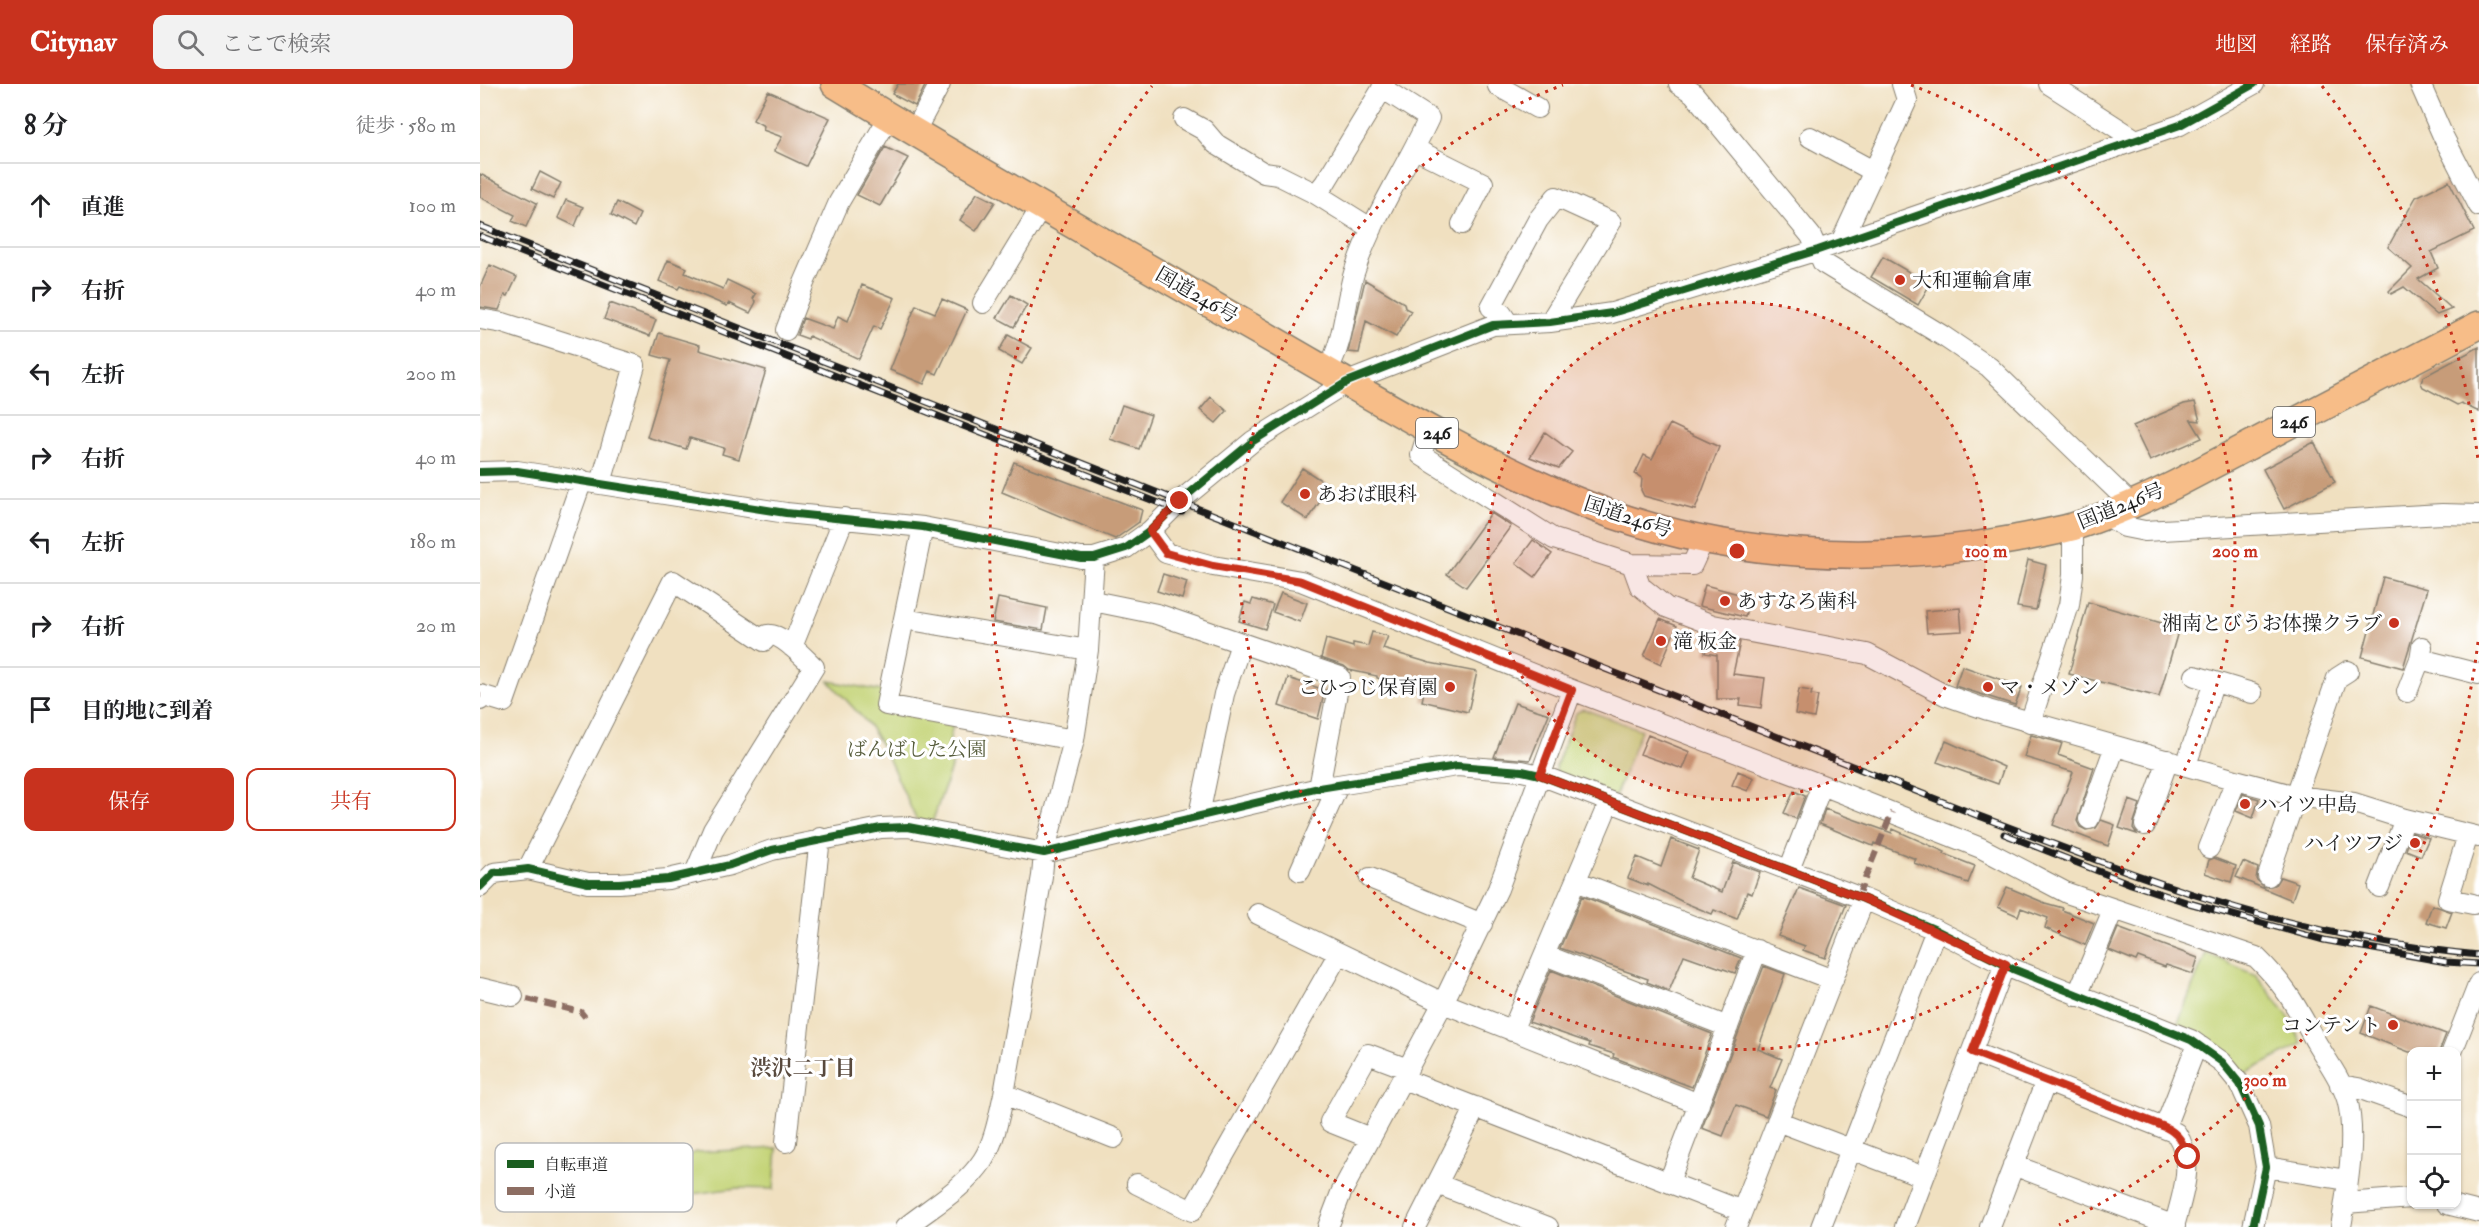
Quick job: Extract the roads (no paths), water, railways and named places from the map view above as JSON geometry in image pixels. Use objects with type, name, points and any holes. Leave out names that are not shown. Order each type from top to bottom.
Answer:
[{"type":"highway","name":"国道246号","points":[[835,84],[1429,429],[1530,481],[1590,507],[1655,528],[1760,548],[1818,553],[1910,553],[1981,545],[2073,526],[2132,505],[2479,325]]},
{"type":"street","points":[[915,131],[940,84]]},
{"type":"street","points":[[1679,84],[1693,93],[1811,236],[1823,263],[1943,336],[1989,367],[2132,505]]},
{"type":"street","points":[[1842,240],[1907,100],[1902,84]]},
{"type":"street","points":[[2049,84],[2136,140]]},
{"type":"street","points":[[480,472],[517,471],[786,513],[923,527],[1081,558],[1094,558],[1126,548],[1150,531],[1172,508],[1252,441],[1337,376],[1493,325],[1550,322],[1612,313],[1818,250],[2180,125],[2254,84]]},
{"type":"street","points":[[2420,84],[2443,136],[2479,206]]},
{"type":"street","points":[[1316,194],[1325,183],[1383,86],[1429,118],[1372,229],[1354,273],[1335,357],[1337,376]]},
{"type":"street","points":[[1498,86],[1530,97]]},
{"type":"street","points":[[786,330],[839,202],[889,117]]},
{"type":"street","points":[[1184,119],[1204,130],[1216,144],[1264,173],[1278,175],[1316,194],[1372,229]]},
{"type":"street","points":[[1810,137],[1873,171]]},
{"type":"street","points":[[1415,149],[1489,186],[1462,224]]},
{"type":"street","points":[[1508,323],[1502,314],[1491,307],[1538,220],[1556,197],[1611,222],[1550,322]]},
{"type":"street","points":[[983,303],[1042,206]]},
{"type":"street","points":[[480,319],[502,323],[635,365],[504,702],[481,695],[480,700]]},
{"type":"street","points":[[1429,429],[1421,455],[1554,539],[1632,564],[1692,565],[1704,539]]},
{"type":"street","points":[[2106,515],[2125,527],[2145,531],[2442,514],[2479,515]]},
{"type":"street","points":[[792,647],[844,518]]},
{"type":"street","points":[[2030,723],[2069,605],[2073,575],[2073,526]]},
{"type":"street","points":[[923,527],[886,705],[1074,740]]},
{"type":"street","points":[[1150,531],[1166,553],[1223,568],[1301,581],[1572,690],[1822,784],[1981,848],[2067,893],[2256,957],[2278,978],[2293,999],[2347,1099],[2350,1128],[2345,1203],[2340,1227]]},
{"type":"street","points":[[906,1227],[970,1176],[983,1161],[996,1126],[1004,1094],[1044,853],[1074,740],[1088,650],[1093,601],[1094,558]]},
{"type":"street","points":[[1632,564],[1640,586],[1666,607],[1713,625],[1867,654],[1945,694],[2030,723],[2296,796],[2354,803],[2473,836],[2448,899],[2473,904]]},
{"type":"street","points":[[528,869],[673,581],[764,642],[767,635],[772,633],[814,667],[713,830],[695,873]]},
{"type":"street","points":[[1093,601],[1157,614],[1340,677],[1328,787],[1300,871]]},
{"type":"street","points":[[904,619],[1088,650]]},
{"type":"street","points":[[1199,815],[1224,694],[1240,644]]},
{"type":"street","points":[[2407,692],[2421,653],[2479,674]]},
{"type":"street","points":[[2268,876],[2337,678],[2348,671]]},
{"type":"street","points":[[2195,676],[2252,693]]},
{"type":"street","points":[[2145,825],[2177,763],[2214,682]]},
{"type":"street","points":[[1328,1227],[1341,1193],[1443,1003],[1498,890],[1572,690]]},
{"type":"street","points":[[2089,819],[2115,746]]},
{"type":"street","points":[[480,887],[487,868],[528,869],[588,883],[634,883],[668,879],[730,865],[772,850],[820,838],[881,828],[908,827],[1044,853],[1199,815],[1328,787],[1457,766],[1522,771],[1540,775],[1864,899],[2077,996],[2197,1044],[2222,1062],[2240,1084],[2259,1126],[2266,1167],[2253,1227]]},
{"type":"street","points":[[2209,848],[2236,780]]},
{"type":"street","points":[[1789,870],[1822,784]]},
{"type":"street","points":[[1512,1031],[1609,802]]},
{"type":"street","points":[[2379,887],[2405,819]]},
{"type":"street","points":[[786,1142],[820,838]]},
{"type":"street","points":[[1370,878],[1482,924]]},
{"type":"street","points":[[1576,881],[1833,980]]},
{"type":"street","points":[[1370,1138],[1330,1122],[1368,1054],[1476,1107],[1669,1182],[1739,1219],[1864,899]]},
{"type":"street","points":[[2077,996],[2113,910]]},
{"type":"street","points":[[1258,914],[1443,1003],[1699,1104]]},
{"type":"street","points":[[1821,1227],[1936,930]]},
{"type":"street","points":[[1669,1182],[1757,951]]},
{"type":"street","points":[[1137,1184],[1192,1211],[1339,953]]},
{"type":"street","points":[[1545,955],[1728,1027]]},
{"type":"street","points":[[1905,1227],[2006,964]]},
{"type":"street","points":[[2454,1047],[2479,983]]},
{"type":"street","points":[[480,988],[513,996]]},
{"type":"street","points":[[2165,1127],[2197,1044]]},
{"type":"street","points":[[1972,1052],[2165,1127],[2176,1133],[2184,1144],[2188,1157],[2188,1172],[2175,1226],[2013,1165]]},
{"type":"street","points":[[1989,1227],[2046,1081]]},
{"type":"street","points":[[2340,1085],[2358,1088],[2407,1105]]},
{"type":"street","points":[[1004,1094],[1114,1138]]},
{"type":"street","points":[[1416,1227],[1476,1107]]},
{"type":"street","points":[[1778,1121],[1924,1178]]},
{"type":"street","points":[[2266,1167],[2347,1180]]},
{"type":"street","points":[[1437,1184],[1548,1227]]},
{"type":"street","points":[[2345,1203],[2407,1197]]},
{"type":"street","points":[[2461,1208],[2479,1212]]},
{"type":"railway","points":[[480,226],[1979,816],[2108,864],[2204,898],[2297,924],[2388,943],[2479,955]]},
{"type":"railway","points":[[480,236],[1182,512]]},
{"type":"railway","points":[[2004,834],[2131,884],[2189,903],[2324,940],[2446,962],[2479,964]]},
{"type":"place","name":"大和運輸倉庫","points":[[1900,280]]},
{"type":"place","name":"あおば眼科","points":[[1305,494]]},
{"type":"place","name":"あすなろ歯科","points":[[1725,601]]},
{"type":"place","name":"湘南とびうお体操クラブ","points":[[2394,623]]},
{"type":"place","name":"滝 板金","points":[[1661,641]]},
{"type":"place","name":"こひつじ保育園","points":[[1450,687]]},
{"type":"place","name":"マ・メゾン","points":[[1988,687]]},
{"type":"place","name":"ハイツ中島","points":[[2245,804]]},
{"type":"place","name":"ハイツフジ","points":[[2415,843]]},
{"type":"place","name":"コンテント","points":[[2393,1025]]},
{"type":"district","name":"渋沢二丁目","points":[[803,1068]]},
{"type":"park label","name":"ばんばした公園","points":[[917,749]]}]
